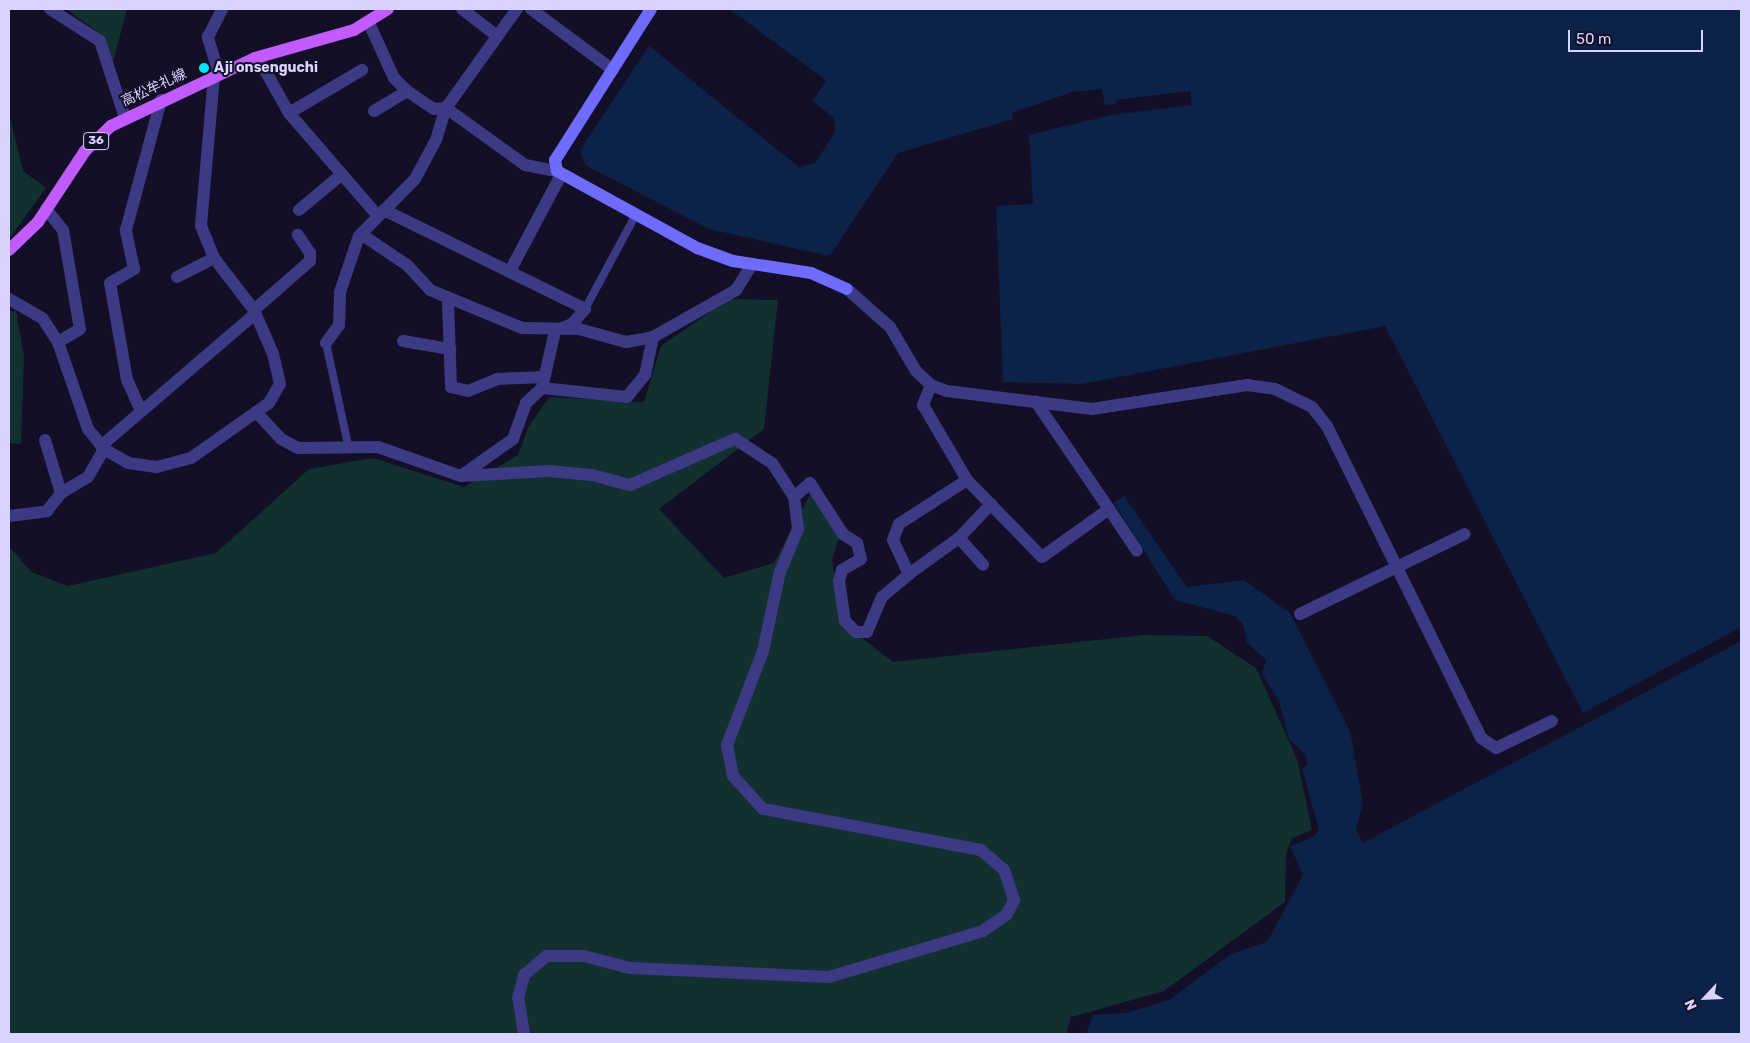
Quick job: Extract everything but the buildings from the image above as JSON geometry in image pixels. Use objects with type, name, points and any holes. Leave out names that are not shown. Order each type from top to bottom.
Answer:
[{"type":"main road","name":"高松牟礼線","points":[[9,250],[46,209],[85,151],[125,118],[161,100],[258,58],[369,23],[388,9]]},
{"type":"street","points":[[50,9],[100,41],[125,118]]},
{"type":"street","points":[[9,299],[43,319],[58,342],[88,429],[103,448],[128,463],[157,467],[191,458],[257,413],[280,384],[255,312],[214,258],[201,225],[216,76],[208,37],[222,9]]},
{"type":"street","points":[[462,9],[497,36]]},
{"type":"street","points":[[326,343],[339,325],[340,292],[361,234],[415,179],[436,140],[446,108],[516,9]]},
{"type":"street","points":[[531,9],[612,70]]},
{"type":"street","points":[[511,269],[559,173],[555,160],[651,9]]},
{"type":"street","points":[[369,23],[394,78],[408,91],[434,109],[446,108],[525,165],[559,173],[697,248],[752,264],[811,273],[847,289],[890,327],[916,371],[931,385],[1092,410],[1247,385],[1275,388],[1312,408],[1327,426],[1481,738],[1496,748],[1552,721]]},
{"type":"street","points":[[258,58],[289,113],[342,174],[381,213],[511,269],[586,309],[572,324],[555,331]]},
{"type":"street","points":[[289,113],[362,70]]},
{"type":"street","points":[[374,110],[408,91]]},
{"type":"street","points":[[141,410],[127,380],[110,283],[132,273],[126,230],[161,100]]},
{"type":"street","points":[[299,210],[342,174]]},
{"type":"street","points":[[46,209],[63,230],[80,329],[58,342]]},
{"type":"street","points":[[361,234],[408,265],[430,290],[448,301],[489,311],[522,328],[555,331],[578,329],[626,342],[653,337],[736,290],[752,264]]},
{"type":"street","points":[[9,516],[47,511],[61,493],[88,476],[103,448],[141,410],[255,312],[310,261],[310,253],[298,235]]},
{"type":"street","points":[[177,277],[214,258]]},
{"type":"street","points":[[448,301],[451,386],[468,391],[497,379],[543,382],[627,397],[645,375],[653,337]]},
{"type":"street","points":[[461,476],[513,439],[526,404],[543,382],[555,331]]},
{"type":"street","points":[[403,341],[450,349]]},
{"type":"street","points":[[931,385],[923,405],[967,480],[1042,557],[1108,508]]},
{"type":"street","points":[[1036,402],[1137,551]]},
{"type":"street","points":[[257,413],[282,439],[298,448],[348,444],[378,448],[461,476],[549,472],[592,475],[630,485],[735,438],[772,463],[794,497],[798,529],[780,572],[763,651],[727,745],[734,776],[763,809],[982,850],[1004,870],[1014,900],[1007,914],[983,931],[829,977],[630,968],[584,956],[547,956],[524,975],[518,998],[524,1034]]},
{"type":"street","points":[[45,440],[61,493]]},
{"type":"street","points":[[909,574],[892,540],[899,524],[967,480]]},
{"type":"street","points":[[794,497],[810,483],[844,534],[857,543],[861,559],[842,570],[839,581],[844,622],[856,632],[866,632],[882,597],[909,574],[959,538],[991,504]]},
{"type":"street","points":[[1300,614],[1465,534]]},
{"type":"street","points":[[959,538],[983,565]]},
{"type":"lane","points":[[586,309],[635,216]]},
{"type":"lane","points":[[326,343],[348,444]]},
{"type":"green space","points":[[66,9],[127,9],[112,66],[102,35]]},
{"type":"green space","points":[[9,113],[23,171],[46,188],[9,239]]},
{"type":"green space","points":[[729,299],[778,300],[764,429],[659,509],[724,578],[774,563],[812,491],[840,535],[832,560],[841,622],[893,662],[1144,635],[1207,636],[1256,668],[1297,759],[1312,830],[1292,838],[1286,853],[1285,902],[1164,991],[1071,1017],[1066,1034],[9,1034],[9,546],[31,572],[68,586],[216,553],[309,469],[373,458],[464,487],[518,455],[528,428],[549,397],[644,402],[661,346]]},
{"type":"green space","points":[[9,311],[16,311],[24,356],[21,444],[9,443]]},
{"type":"water","points":[[729,9],[1741,9],[1741,627],[1583,713],[1385,326],[1082,384],[1003,382],[996,206],[1033,204],[1029,135],[1111,115],[1192,105],[1190,91],[1116,100],[1115,104],[1105,105],[1102,89],[1072,92],[1012,113],[1013,119],[898,153],[831,254],[825,255],[709,229],[585,165],[580,150],[649,46],[799,167],[815,163],[835,132],[834,118],[813,101],[826,80]]},
{"type":"water","points":[[1124,496],[1187,587],[1244,580],[1290,613],[1350,731],[1363,803],[1356,829],[1363,843],[1741,641],[1741,1034],[1086,1034],[1093,1015],[1126,1013],[1169,1000],[1231,954],[1267,942],[1303,875],[1290,846],[1315,836],[1319,829],[1302,769],[1307,765],[1306,755],[1289,739],[1279,701],[1262,674],[1266,660],[1247,643],[1243,624],[1235,616],[1175,600],[1114,503]]},
{"type":"place","name":"Aji onsenguchi","points":[[204,68]]}]
